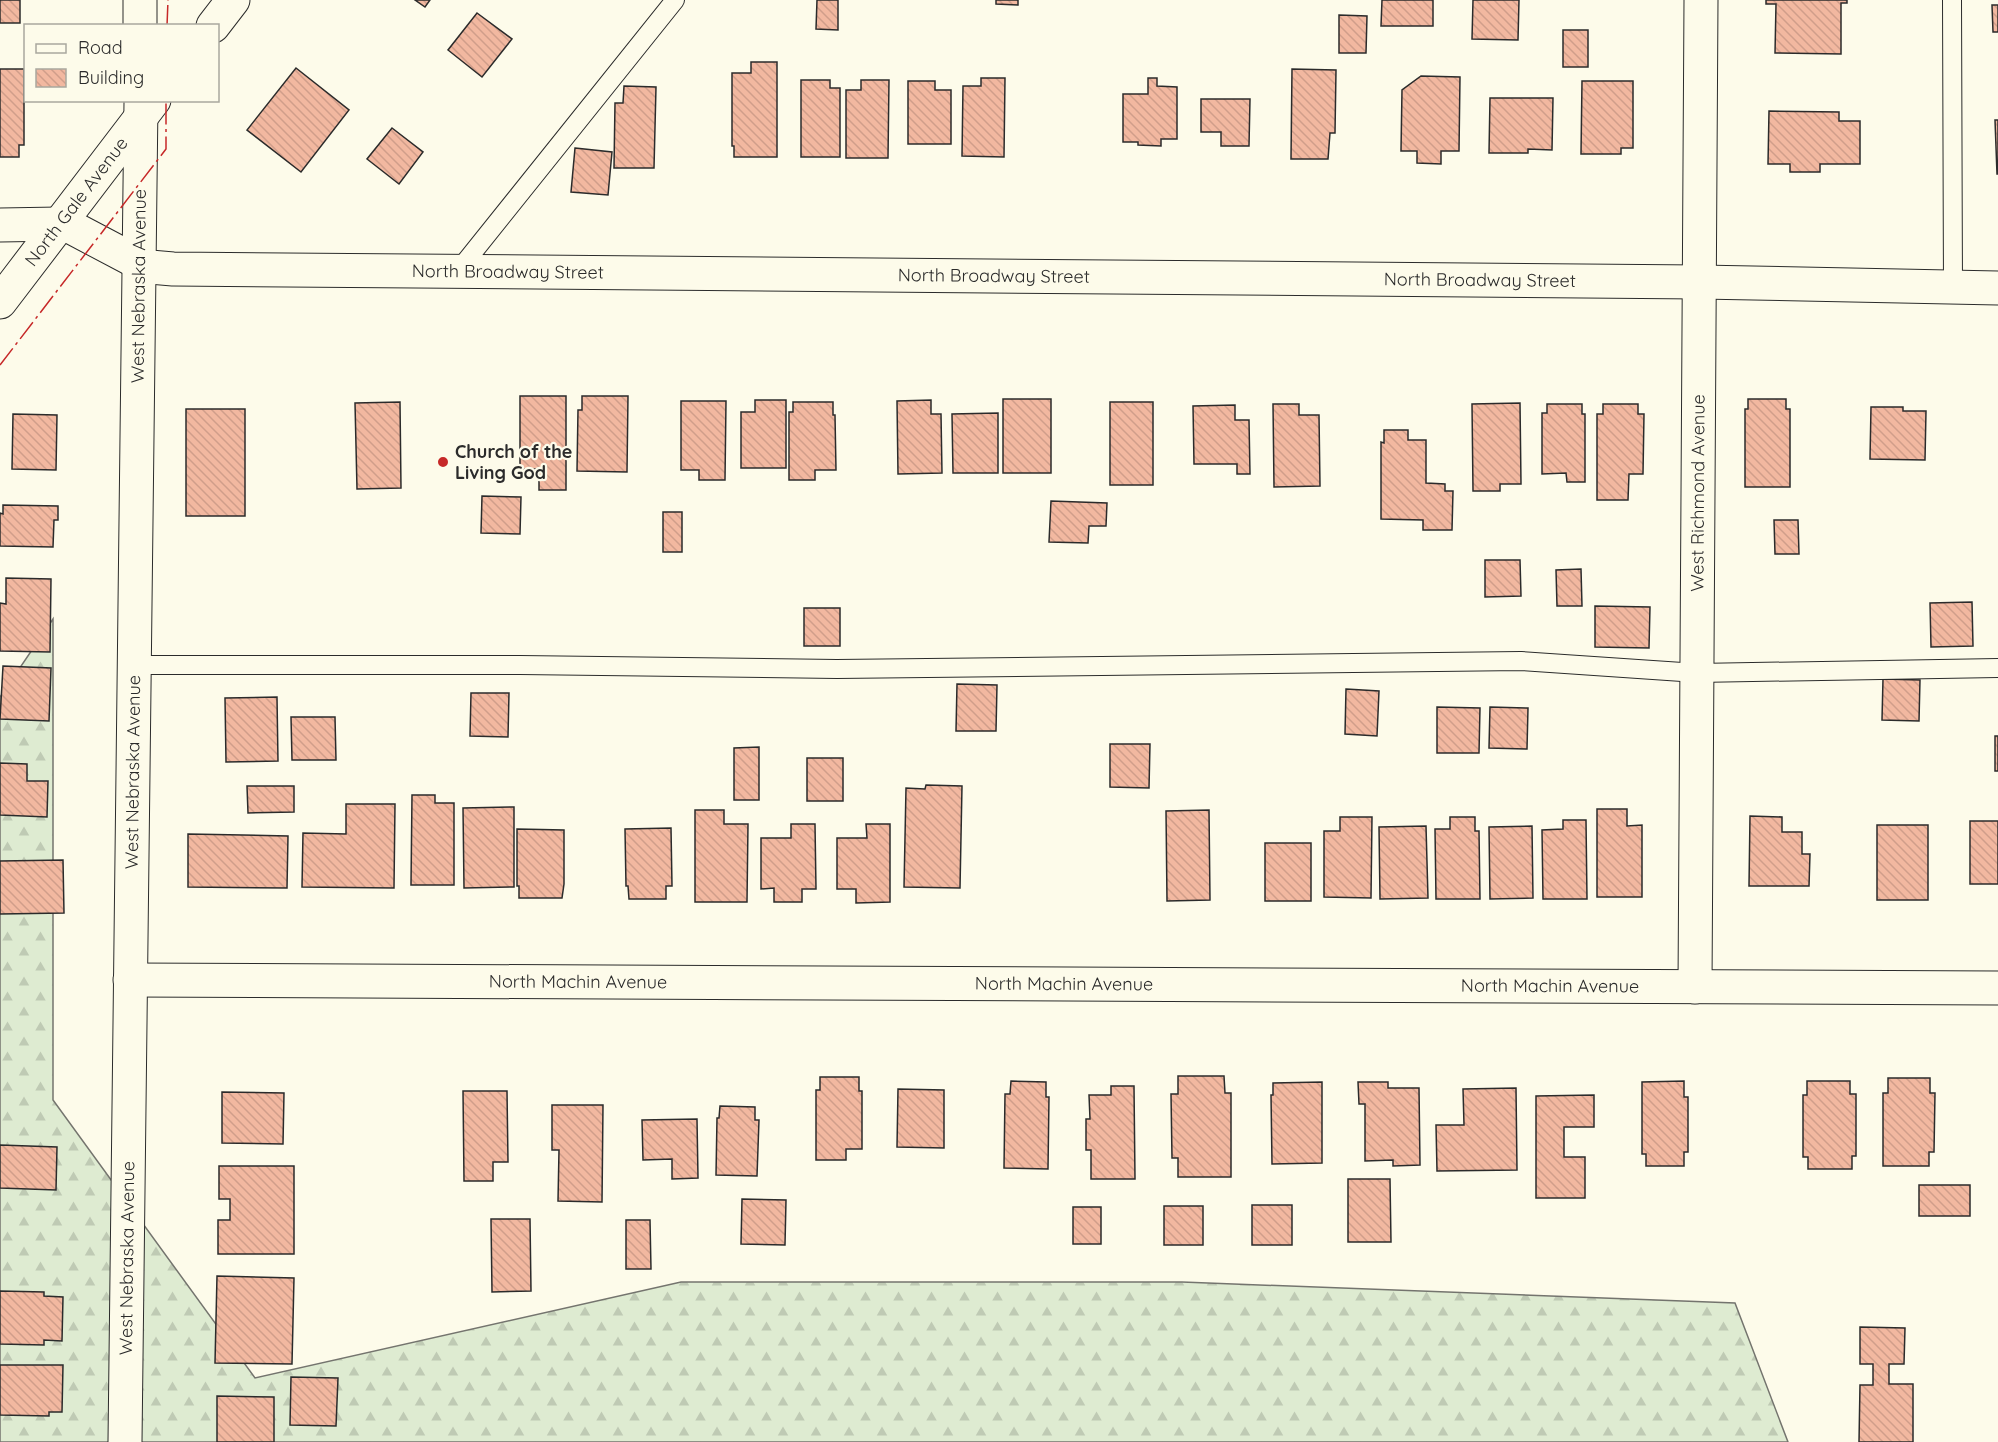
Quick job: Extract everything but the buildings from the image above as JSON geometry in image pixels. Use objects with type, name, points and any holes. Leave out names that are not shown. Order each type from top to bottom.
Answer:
[{"type":"street","points":[[140,0],[140,24]]},
{"type":"street","points":[[215,24],[233,0]]},
{"type":"street","name":"West Richmond Avenue","points":[[1695,987],[1701,0]]},
{"type":"street","name":"North Gale Avenue","points":[[0,302],[145,106]]},
{"type":"street","name":"West Nebraska Avenue","points":[[125,1442],[138,224],[145,106]]},
{"type":"street","name":"North Broadway Street","points":[[0,225],[59,224],[79,230],[139,263],[150,267],[173,269],[1700,282],[1998,288]]},
{"type":"street","name":"North Machin Avenue","points":[[129,980],[1998,988]]},
{"type":"lane","points":[[458,271],[675,0]]},
{"type":"lane","points":[[1952,0],[1953,288]]},
{"type":"lane","points":[[134,665],[520,665],[837,669],[1521,662],[1697,673],[1998,668]]},
{"type":"green space","points":[[53,619],[53,1100],[255,1378],[681,1282],[1182,1282],[1735,1303],[1788,1442],[0,1442],[0,697]]},
{"type":"power","points":[[167,24],[168,0]]},
{"type":"power","points":[[0,365],[166,149],[166,102]]},
{"type":"place","name":"Church of the Living God","points":[[443,462]]}]
